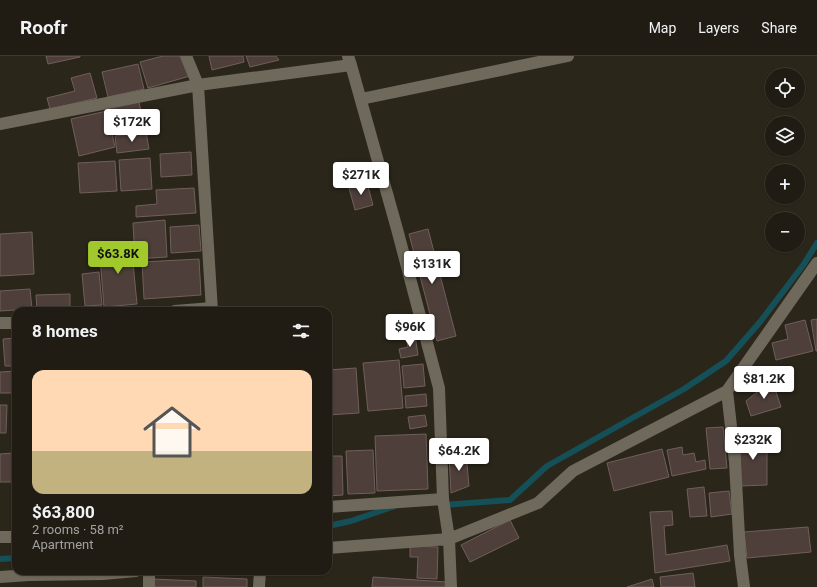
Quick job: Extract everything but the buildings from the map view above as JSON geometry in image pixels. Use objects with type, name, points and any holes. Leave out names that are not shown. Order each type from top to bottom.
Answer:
[{"type":"street","points":[[186,56],[198,85],[212,307]]},
{"type":"street","points":[[361,99],[568,56]]},
{"type":"street","points":[[0,124],[198,85],[349,60],[397,229],[439,388],[443,499],[449,539],[451,587]]},
{"type":"street","points":[[332,548],[449,539],[538,503],[573,471],[727,391],[817,263]]},
{"type":"street","points":[[0,323],[12,323]]},
{"type":"street","points":[[727,391],[735,462],[740,555],[744,587]]},
{"type":"street","points":[[332,507],[443,499]]},
{"type":"street","points":[[0,537],[12,537]]},
{"type":"street","points":[[0,577],[28,581],[92,575]]},
{"type":"street","points":[[149,575],[149,587]]},
{"type":"street","points":[[259,587],[260,575]]},
{"type":"waterway","points":[[443,505],[510,500],[547,466],[684,389],[726,361],[760,322],[804,264],[817,243]]},
{"type":"waterway","points":[[332,525],[351,521],[395,506]]},
{"type":"waterway","points":[[0,559],[12,558]]}]
